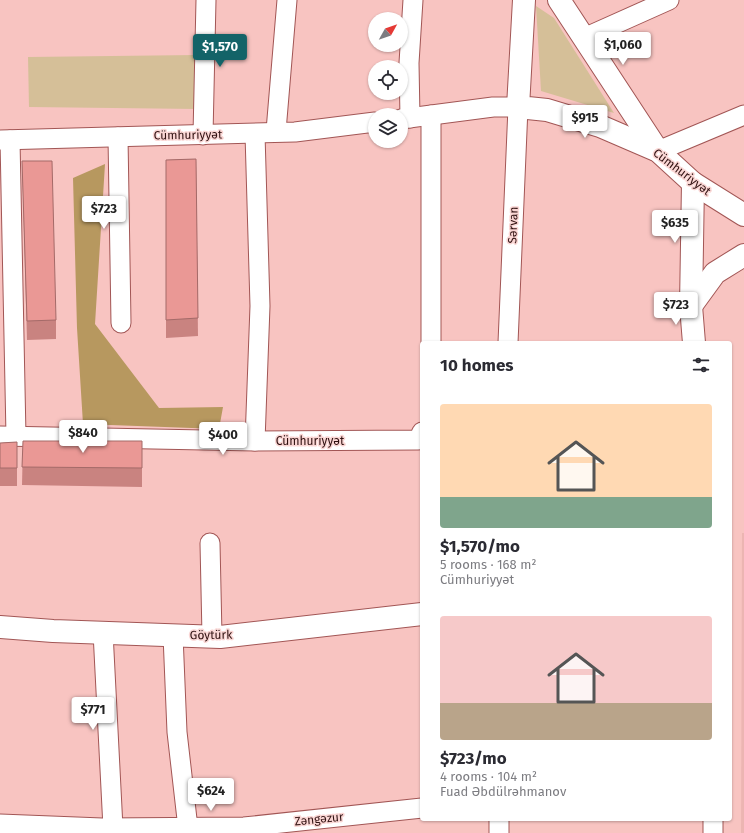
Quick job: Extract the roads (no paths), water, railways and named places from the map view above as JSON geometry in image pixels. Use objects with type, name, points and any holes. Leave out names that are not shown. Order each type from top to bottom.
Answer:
[{"type":"main road","points":[[518,107],[524,0]]},
{"type":"main road","points":[[560,0],[658,151]]},
{"type":"main road","name":"Cümhuriyyət","points":[[518,107],[547,110],[600,126],[658,151],[693,183],[744,215]]},
{"type":"main road","points":[[693,183],[691,306],[694,341]]},
{"type":"main road","points":[[691,306],[715,273],[744,255]]},
{"type":"main road","name":"Göytürk","points":[[0,627],[212,636],[420,614]]},
{"type":"street","points":[[203,135],[206,0]]},
{"type":"street","points":[[276,131],[287,0]]},
{"type":"street","points":[[407,108],[413,0]]},
{"type":"street","points":[[584,38],[669,0]]},
{"type":"street","name":"Cümhuriyyət","points":[[408,118],[493,107],[518,107]]},
{"type":"street","name":"Sərvan","points":[[508,341],[518,107]]},
{"type":"street","points":[[431,115],[431,341]]},
{"type":"street","points":[[658,151],[744,115]]},
{"type":"street","name":"Cümhuriyyət","points":[[5,140],[255,134],[276,131],[295,132],[368,123]]},
{"type":"street","points":[[255,134],[260,306],[255,441]]},
{"type":"street","points":[[118,137],[121,323]]},
{"type":"street","points":[[5,140],[8,436]]},
{"type":"street","name":"Cümhuriyyət","points":[[8,436],[255,441],[418,440],[420,436]]},
{"type":"street","points":[[210,543],[212,636]]},
{"type":"street","points":[[103,632],[113,828]]},
{"type":"street","points":[[173,635],[177,732],[188,828]]},
{"type":"street","name":"Zəngəzur","points":[[0,824],[113,828],[244,827],[420,808]]},
{"type":"street","points":[[499,821],[499,833]]},
{"type":"street","points":[[713,821],[713,833]]}]
